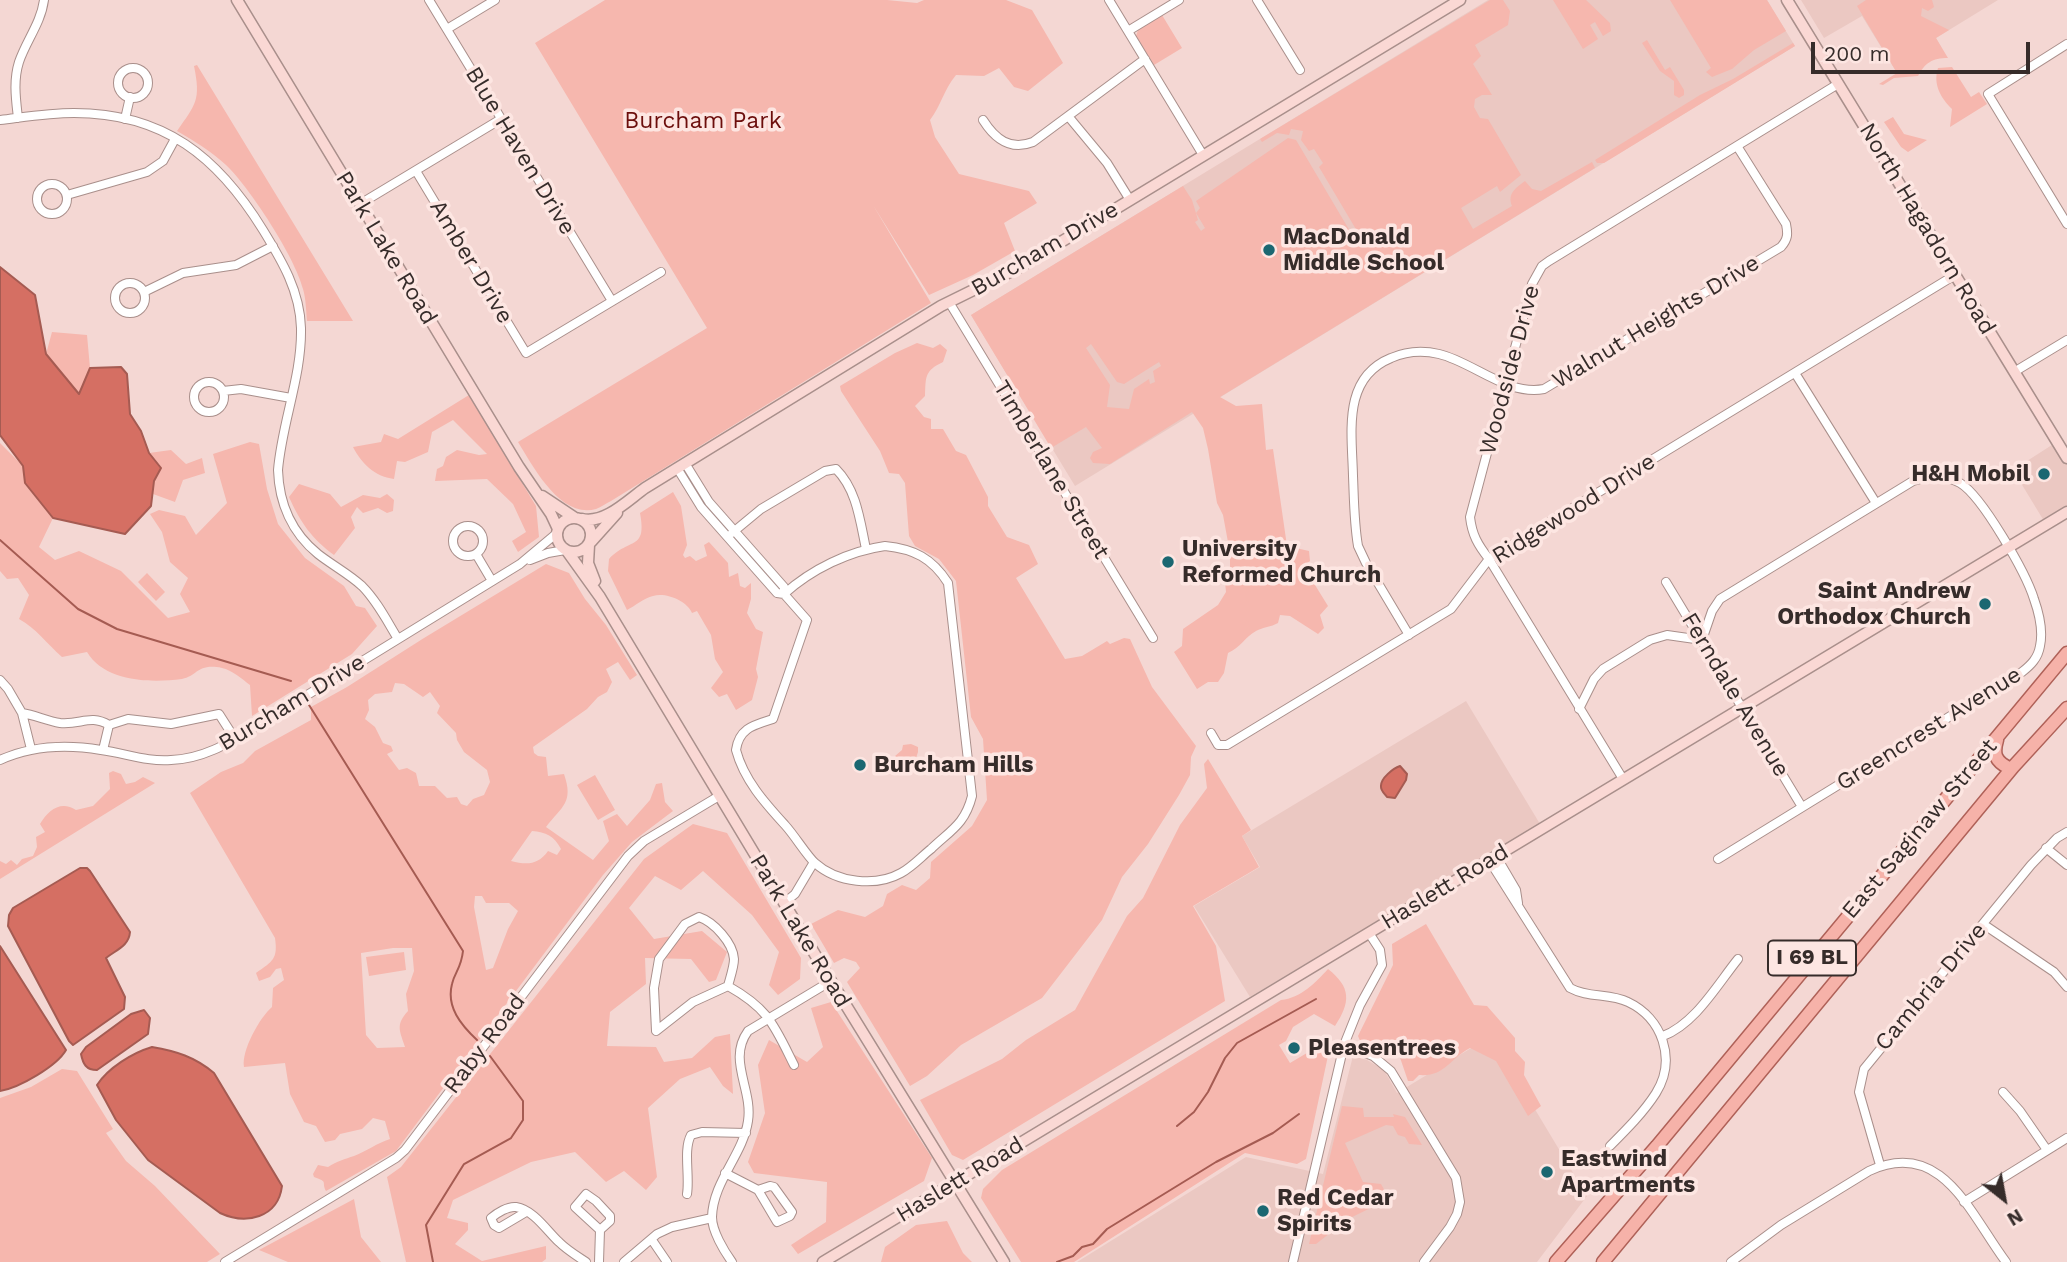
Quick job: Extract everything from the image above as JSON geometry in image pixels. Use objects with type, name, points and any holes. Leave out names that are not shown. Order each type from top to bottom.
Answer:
[{"type":"main road","name":"East Saginaw Street","points":[[1556,1262],[1657,1146],[2067,653]]},
{"type":"main road","name":"East Saginaw Street","points":[[1603,1262],[2013,767],[2067,708]]},
{"type":"main road","points":[[1998,736],[1994,751],[1996,758],[2000,764],[2013,767]]},
{"type":"street","points":[[18,118],[17,68],[41,16],[44,0]]},
{"type":"street","name":"Park Lake Road","points":[[237,0],[558,531]]},
{"type":"street","name":"Blue Haven Drive","points":[[429,0],[612,302]]},
{"type":"street","points":[[447,29],[495,0]]},
{"type":"street","points":[[1109,0],[1203,155]]},
{"type":"street","points":[[1128,30],[1179,0]]},
{"type":"street","points":[[1257,0],[1300,70]]},
{"type":"street","name":"Burcham Drive","points":[[579,519],[596,520],[949,302],[1018,268],[1461,0]]},
{"type":"street","name":"North Hagadorn Road","points":[[1787,0],[2067,458]]},
{"type":"street","points":[[2067,44],[1988,93],[2067,224]]},
{"type":"street","points":[[983,120],[999,140],[1018,146],[1033,142],[1145,59]]},
{"type":"street","name":"Woodside Drive","points":[[1622,779],[1475,539],[1470,517],[1532,284],[1542,266],[1839,84]]},
{"type":"street","points":[[125,119],[130,97]]},
{"type":"street","points":[[0,120],[77,113],[125,119],[156,129],[175,139],[207,160],[228,179],[244,200],[289,276],[300,317],[300,348],[278,470],[279,489],[288,517],[311,548],[368,593],[398,639]]},
{"type":"street","points":[[1068,116],[1107,163],[1130,200]]},
{"type":"street","points":[[360,204],[501,119]]},
{"type":"street","points":[[67,195],[147,172],[163,160],[175,139]]},
{"type":"street","name":"Walnut Heights Drive","points":[[1409,635],[1358,545],[1351,423],[1356,393],[1370,371],[1402,353],[1421,351],[1441,354],[1507,383],[1534,391],[1556,383],[1781,247],[1788,232],[1786,224],[1737,146]]},
{"type":"street","name":"Amber Drive","points":[[416,171],[526,354],[612,302]]},
{"type":"street","points":[[144,292],[183,273],[236,265],[272,246]]},
{"type":"street","points":[[612,302],[661,272]]},
{"type":"street","name":"Ridgewood Drive","points":[[1211,733],[1218,745],[1227,746],[1409,635],[1456,606],[1489,559],[1955,275]]},
{"type":"street","name":"Timberlane Street","points":[[949,302],[1153,638]]},
{"type":"street","points":[[2014,372],[2067,340]]},
{"type":"street","points":[[1795,373],[1876,503]]},
{"type":"street","points":[[223,391],[241,389],[291,398]]},
{"type":"street","points":[[681,466],[731,533],[784,587],[785,594],[807,620],[773,719],[747,728],[741,733],[736,750],[738,760],[757,793],[814,862],[829,872],[856,881],[899,874],[912,866],[965,818],[972,796],[948,583],[933,564],[916,552],[885,546],[866,549],[843,558],[810,575],[785,594]]},
{"type":"street","points":[[731,533],[782,496],[825,471],[836,469],[855,500],[866,549]]},
{"type":"street","name":"Greencrest Avenue","points":[[1702,640],[1712,611],[1720,599],[1913,481],[1930,476],[1947,477],[1968,489],[2007,546],[2033,595],[2038,610],[2041,641],[2032,664],[2012,679],[1718,859]]},
{"type":"street","name":"Park Lake Road","points":[[538,494],[579,519]]},
{"type":"street","name":"Burcham Drive","points":[[590,543],[629,500]]},
{"type":"street","name":"Haslett Road","points":[[823,1262],[2067,512]]},
{"type":"street","points":[[579,519],[590,527],[590,543],[579,552],[566,550],[558,542],[558,531],[562,522],[579,519]]},
{"type":"street","name":"Burcham Drive","points":[[520,564],[558,531]]},
{"type":"street","name":"Park Lake Road","points":[[590,543],[588,563],[600,597]]},
{"type":"street","name":"Park Lake Road","points":[[566,550],[600,597],[1004,1262]]},
{"type":"street","name":"Burcham Drive","points":[[0,760],[31,749],[56,746],[103,750],[171,761],[199,756],[235,739],[520,564],[548,552],[566,550]]},
{"type":"street","points":[[475,554],[492,581]]},
{"type":"street","name":"Ferndale Avenue","points":[[1667,582],[1802,807]]},
{"type":"street","points":[[1579,709],[1594,679],[1603,669],[1650,640],[1667,635],[1702,640]]},
{"type":"street","points":[[0,680],[22,713],[31,749]]},
{"type":"street","points":[[22,713],[61,723],[96,718],[109,724],[128,719],[171,724],[219,714],[235,739]]},
{"type":"street","points":[[103,750],[109,724]]},
{"type":"street","name":"Raby Road","points":[[225,1262],[405,1150],[628,856],[644,841],[719,796]]},
{"type":"street","name":"Cambria Drive","points":[[1880,1165],[1859,1093],[1864,1069],[2046,848],[2067,832]]},
{"type":"street","points":[[2046,848],[2067,865]]},
{"type":"street","points":[[1493,858],[1516,890],[1518,903],[1570,988],[1585,994],[1625,1000],[1646,1013],[1662,1036],[1665,1055],[1661,1084],[1610,1146]]},
{"type":"street","points":[[784,903],[795,894],[814,862]]},
{"type":"street","points":[[699,918],[704,919],[729,944],[734,959],[728,986],[693,1002],[656,1031],[654,988],[659,959],[685,924],[699,918]]},
{"type":"street","points":[[1983,923],[2054,972],[2067,987]]},
{"type":"street","points":[[1293,1262],[1344,1045],[1360,1005],[1382,965],[1380,950],[1369,933]]},
{"type":"street","points":[[1662,1036],[1675,1032],[1687,1022],[1738,959]]},
{"type":"street","points":[[732,1262],[712,1219],[719,1184],[746,1133],[748,1109],[739,1066],[741,1040],[748,1031],[769,1017],[831,981]]},
{"type":"street","points":[[728,986],[759,1005],[769,1017],[794,1065]]},
{"type":"street","points":[[1344,1045],[1373,1056],[1391,1071],[1455,1178],[1460,1202],[1457,1214],[1424,1262]]},
{"type":"street","points":[[2003,1092],[2047,1150]]},
{"type":"street","points":[[687,1194],[687,1143],[691,1135],[702,1132],[746,1133]]},
{"type":"street","points":[[1964,1202],[2067,1138]]},
{"type":"street","points":[[1731,1262],[1781,1225],[1880,1165],[1906,1162],[1931,1168],[1944,1177],[2006,1262]]},
{"type":"street","points":[[725,1173],[758,1190],[777,1222],[790,1216],[792,1212],[774,1187],[771,1185],[758,1190]]},
{"type":"street","points":[[599,1262],[600,1230],[610,1221],[610,1216],[586,1194],[575,1207],[600,1230]]},
{"type":"street","points":[[526,1212],[586,1262]]},
{"type":"street","points":[[624,1262],[657,1234],[672,1227],[712,1219]]},
{"type":"street","points":[[652,1240],[667,1262]]},
{"type":"shaded area","name":"MacDonald Middle School","points":[[1488,0],[1767,0],[1795,46],[1075,486],[971,315]]},
{"type":"shaded area","points":[[1801,0],[1998,0],[1936,38],[1941,47],[1897,73],[1862,16],[1824,38]]},
{"type":"shaded area","points":[[0,267],[35,295],[46,354],[79,394],[90,368],[121,367],[127,374],[130,414],[141,431],[149,453],[161,468],[154,481],[151,506],[125,534],[53,518],[25,483],[23,466],[0,435]]},
{"type":"shaded area","points":[[2055,443],[2067,462],[2067,507],[2044,521],[2013,470]]},
{"type":"shaded area","points":[[1466,701],[1540,824],[1250,997],[1194,906],[1260,867],[1242,836]]},
{"type":"shaded area","points":[[1400,766],[1407,774],[1406,780],[1395,798],[1387,797],[1381,784],[1391,771]]},
{"type":"shaded area","points":[[80,868],[90,871],[130,932],[125,944],[106,958],[125,997],[124,1009],[73,1045],[8,926],[13,908]]},
{"type":"shaded area","points":[[0,946],[66,1050],[55,1063],[37,1075],[17,1086],[0,1091]]},
{"type":"shaded area","points":[[144,1010],[150,1018],[148,1034],[97,1070],[86,1066],[81,1054],[86,1047],[131,1014]]},
{"type":"shaded area","points":[[1491,1036],[1587,1196],[1537,1262],[1077,1262],[1246,1157],[1323,1174],[1353,1056],[1367,1060],[1384,1070],[1397,1093]]},
{"type":"shaded area","points":[[152,1047],[185,1056],[214,1073],[282,1186],[279,1197],[267,1212],[250,1218],[230,1217],[220,1213],[148,1160],[116,1120],[97,1085],[121,1062]]},
{"type":"green space","name":"Burcham Park","points":[[605,0],[887,0],[917,3],[924,0],[1006,0],[1032,10],[1063,63],[1028,91],[1014,87],[999,68],[984,76],[956,75],[930,120],[935,137],[959,174],[1029,191],[1037,203],[1004,223],[1015,251],[973,275],[929,295],[873,205],[931,303],[611,501],[596,509],[583,510],[559,499],[518,442],[707,328],[535,43]]},
{"type":"green space","name":"MacDonald Middle School","points":[[1490,0],[1503,0],[1510,11],[1508,25],[1475,45],[1481,56],[1473,64],[1492,95],[1482,95],[1475,99],[1474,107],[1480,118],[1488,119],[1521,175],[1500,192],[1497,186],[1461,208],[1473,229],[1512,206],[1512,194],[1525,181],[1532,189],[1541,191],[1592,162],[1595,168],[1220,397],[1236,406],[1262,404],[1266,450],[1273,449],[1287,546],[1309,551],[1310,561],[1300,568],[1303,578],[1315,585],[1328,606],[1320,615],[1324,628],[1318,634],[1290,616],[1280,615],[1278,623],[1256,631],[1228,653],[1224,673],[1218,682],[1208,682],[1197,689],[1174,652],[1182,646],[1183,629],[1218,605],[1226,592],[1225,582],[1230,570],[1230,553],[1223,515],[1217,503],[1203,428],[1192,412],[1110,464],[1093,463],[1090,458],[1093,452],[1102,448],[1086,427],[1051,448],[971,315],[1183,186],[1192,200],[1198,220],[1195,222],[1201,231],[1205,228],[1196,213],[1200,208],[1196,201],[1288,138],[1296,140],[1354,238],[1360,236],[1319,167],[1323,163],[1314,149],[1309,151],[1301,140],[1303,131],[1291,129],[1289,135],[1277,133],[1262,142],[1260,139]],"holes":[[[1091,344],[1117,382],[1124,384],[1159,362],[1161,366],[1153,371],[1155,382],[1150,384],[1149,379],[1134,389],[1129,409],[1107,407],[1110,385],[1086,348]]]},
{"type":"green space","points":[[1553,0],[1586,0],[1610,23],[1611,31],[1603,36],[1595,22],[1590,25],[1598,39],[1583,49]]},
{"type":"green space","points":[[1670,0],[1767,0],[1786,31],[1754,50],[1732,69],[1712,77],[1706,72],[1711,68]]},
{"type":"green space","points":[[1866,0],[1932,0],[1934,7],[1928,11],[1922,8],[1921,16],[1949,30],[1936,38],[1948,58],[1930,62],[1918,76],[1894,78],[1883,85],[1879,84],[1897,73],[1857,6]]},
{"type":"green space","points":[[1162,15],[1182,48],[1154,65],[1136,36],[1138,30]]},
{"type":"green space","points":[[1647,40],[1665,70],[1670,67],[1684,90],[1684,95],[1679,98],[1674,95],[1674,81],[1660,71],[1642,43]]},
{"type":"green space","points":[[1793,43],[1795,46],[1604,163],[1597,163],[1595,160],[1700,95],[1733,79]]},
{"type":"green space","points":[[197,65],[353,321],[307,321],[305,297],[298,275],[259,206],[226,165],[177,131],[195,101],[197,87],[194,66]]},
{"type":"green space","points":[[1952,67],[1971,97],[1979,92],[1987,104],[1950,127],[1952,109],[1941,95],[1936,79],[1938,68]]},
{"type":"green space","points":[[1893,117],[1904,134],[1927,140],[1908,152],[1901,147],[1884,122]]},
{"type":"green space","points":[[52,332],[87,335],[90,368],[79,395],[46,354]]},
{"type":"green space","points":[[917,343],[933,348],[940,344],[947,350],[943,362],[929,372],[925,396],[915,406],[924,417],[931,419],[931,429],[943,429],[956,451],[966,455],[988,497],[988,506],[1007,537],[1029,545],[1038,564],[1016,578],[1065,659],[1082,656],[1107,641],[1110,644],[1124,638],[1130,639],[1152,687],[1196,746],[1191,757],[1190,775],[1179,795],[1148,844],[1122,877],[1102,920],[1042,998],[961,1045],[927,1076],[910,1086],[847,982],[860,968],[856,962],[844,958],[834,963],[811,924],[838,910],[865,917],[883,906],[887,894],[902,885],[916,890],[930,878],[931,862],[972,826],[987,800],[983,739],[971,717],[956,581],[939,559],[915,546],[909,536],[905,483],[899,474],[889,473],[880,451],[840,386]]},
{"type":"green space","points":[[469,395],[536,506],[539,537],[518,552],[512,541],[526,532],[513,504],[487,479],[435,481],[437,469],[443,466],[446,457],[457,450],[487,454],[453,420],[432,432],[428,452],[405,462],[397,461],[394,479],[369,468],[353,447],[381,442],[384,434],[398,439]]},
{"type":"green space","points":[[250,442],[259,444],[267,489],[278,524],[305,558],[344,586],[356,606],[365,608],[377,626],[352,654],[252,716],[250,685],[226,669],[207,667],[182,679],[129,678],[105,669],[87,652],[62,657],[19,619],[29,595],[18,578],[7,579],[0,571],[0,443],[23,466],[25,483],[53,518],[39,547],[55,560],[79,551],[121,571],[168,618],[190,612],[180,594],[188,578],[170,562],[162,532],[150,514],[159,510],[185,516],[196,535],[227,503],[213,454]]},
{"type":"green space","points":[[171,450],[186,464],[202,458],[205,473],[183,480],[175,502],[153,494],[154,481],[149,453]]},
{"type":"green space","points":[[299,484],[330,494],[341,507],[363,495],[380,498],[387,494],[394,500],[393,511],[387,513],[378,508],[363,513],[357,507],[351,517],[355,528],[334,555],[313,536],[293,506],[289,497]]},
{"type":"green space","points":[[673,492],[681,506],[687,545],[683,555],[685,558],[690,556],[696,561],[707,556],[704,545],[709,542],[728,563],[729,577],[738,573],[740,586],[745,588],[751,583],[751,599],[747,613],[756,629],[763,632],[756,669],[758,677],[752,700],[736,710],[727,694],[719,697],[711,688],[723,672],[715,659],[711,635],[697,611],[692,613],[681,601],[658,595],[646,598],[627,610],[608,571],[609,559],[639,538],[642,525],[640,513]]},
{"type":"green space","points":[[546,564],[569,573],[637,675],[630,680],[618,662],[606,669],[612,682],[607,692],[533,747],[534,753],[546,757],[548,776],[564,774],[567,784],[565,804],[546,827],[593,860],[609,841],[603,821],[617,814],[627,826],[650,800],[656,784],[662,783],[665,802],[673,811],[632,842],[603,875],[396,1151],[326,1191],[323,1181],[313,1174],[318,1165],[328,1167],[390,1139],[385,1121],[373,1118],[362,1129],[340,1134],[335,1140],[325,1142],[316,1126],[304,1122],[290,1094],[285,1063],[244,1067],[245,1052],[252,1035],[272,1007],[273,988],[284,980],[281,968],[276,969],[270,977],[259,981],[256,973],[275,955],[275,938],[190,793],[221,772],[243,763],[255,751],[311,720],[311,707]],"holes":[[[395,683],[404,684],[423,697],[430,692],[440,706],[437,713],[456,733],[464,752],[487,770],[490,782],[484,795],[473,799],[467,806],[461,804],[457,797],[447,798],[435,786],[419,786],[416,773],[407,768],[399,770],[387,754],[393,751],[391,746],[383,743],[375,727],[365,719],[369,710],[368,700],[375,694],[392,692]],[[532,831],[549,836],[561,849],[557,855],[548,851],[532,863],[511,861]],[[475,896],[482,896],[486,903],[509,903],[518,911],[493,968],[486,970],[474,907]],[[412,948],[414,971],[406,994],[408,1011],[400,1024],[405,1047],[377,1048],[366,1035],[361,953]]]},
{"type":"green space","points":[[147,573],[165,592],[156,601],[138,582]]},
{"type":"green space","points":[[903,745],[918,747],[918,752],[914,764],[904,767],[895,756],[902,750]]},
{"type":"green space","points":[[1208,759],[1251,830],[1242,836],[1259,867],[1193,906],[1216,946],[1225,1001],[963,1160],[952,1155],[920,1100],[1002,1059],[1026,1040],[1075,1010],[1127,916],[1143,898],[1180,825],[1207,788],[1204,764]]},
{"type":"green space","points":[[113,771],[121,774],[126,784],[143,777],[155,783],[0,879],[0,861],[6,864],[11,860],[17,865],[22,859],[33,856],[37,847],[36,837],[45,832],[40,824],[47,814],[60,806],[76,810],[93,806],[110,789],[109,773]]},
{"type":"green space","points":[[595,775],[615,810],[598,820],[577,785]]},
{"type":"green space","points":[[693,824],[727,833],[801,958],[800,979],[778,995],[769,985],[779,952],[752,915],[703,871],[681,890],[655,876],[629,908],[654,939],[702,931],[727,952],[716,980],[709,982],[691,959],[645,958],[646,984],[610,1012],[607,1046],[656,1047],[664,1062],[692,1058],[715,1037],[730,1034],[733,1094],[723,1086],[710,1067],[680,1079],[648,1108],[657,1177],[646,1190],[624,1171],[606,1182],[575,1152],[531,1162],[453,1200],[447,1218],[468,1223],[468,1230],[455,1244],[482,1261],[546,1246],[546,1259],[542,1262],[406,1262],[387,1177],[401,1167],[644,859]]},
{"type":"green space","points":[[1426,924],[1474,1005],[1487,1006],[1515,1038],[1515,1051],[1525,1062],[1524,1075],[1541,1106],[1528,1116],[1496,1061],[1470,1048],[1441,1070],[1419,1075],[1413,1081],[1408,1081],[1394,1040],[1361,1043],[1358,1036],[1393,965],[1392,944]]},
{"type":"green space","points":[[404,952],[406,970],[369,976],[366,957]]},
{"type":"green space","points":[[1328,969],[1341,982],[1346,995],[1344,1010],[1335,1026],[1314,1014],[1293,1027],[1286,1041],[1279,1045],[1290,1063],[1312,1050],[1329,1051],[1306,1159],[1297,1164],[1245,1153],[1074,1262],[1021,1262],[981,1198],[983,1189],[1002,1170],[1281,1000],[1301,993]]},
{"type":"green space","points":[[831,1002],[932,1158],[924,1181],[798,1254],[791,1245],[826,1222],[827,1182],[754,1173],[748,1162],[765,1113],[758,1065],[769,1040],[807,1062],[823,1047],[811,1008]]},
{"type":"green space","points":[[62,1069],[77,1071],[113,1129],[106,1133],[126,1161],[155,1186],[220,1254],[207,1262],[0,1262],[0,1098],[31,1087]]},
{"type":"green space","points":[[1342,1106],[1363,1108],[1364,1117],[1394,1117],[1393,1114],[1405,1117],[1422,1145],[1409,1144],[1405,1137],[1398,1135],[1393,1126],[1386,1125],[1345,1143],[1363,1182],[1381,1184],[1386,1193],[1383,1202],[1348,1219],[1316,1244],[1309,1244]]},
{"type":"green space","points":[[354,1199],[361,1237],[381,1262],[288,1262],[259,1250]]},
{"type":"green space","points":[[947,1221],[963,1253],[972,1262],[881,1262],[885,1247],[916,1225]]},
{"type":"waterway","points":[[0,540],[78,609],[117,629],[291,681]]},
{"type":"waterway","points":[[309,705],[463,951],[452,984],[451,1000],[460,1022],[477,1040]]},
{"type":"waterway","points":[[1177,1126],[1194,1112],[1208,1092],[1225,1058],[1237,1043],[1316,999]]},
{"type":"waterway","points":[[433,1262],[426,1225],[464,1164],[511,1138],[523,1120],[523,1101],[490,1056]]},
{"type":"waterway","points":[[1057,1262],[1073,1256],[1082,1247],[1093,1244],[1107,1229],[1216,1162],[1273,1133],[1299,1114]]},
{"type":"place","name":"MacDonald Middle School","points":[[1269,250]]},
{"type":"place","name":"H&H Mobil","points":[[2044,474]]},
{"type":"place","name":"University Reformed Church","points":[[1168,562]]},
{"type":"place","name":"Saint Andrew Orthodox Church","points":[[1985,604]]},
{"type":"place","name":"Burcham Hills","points":[[860,765]]},
{"type":"place","name":"Pleasentrees","points":[[1294,1048]]},
{"type":"place","name":"Eastwind Apartments","points":[[1547,1172]]},
{"type":"place","name":"Red Cedar Spirits","points":[[1263,1211]]}]
